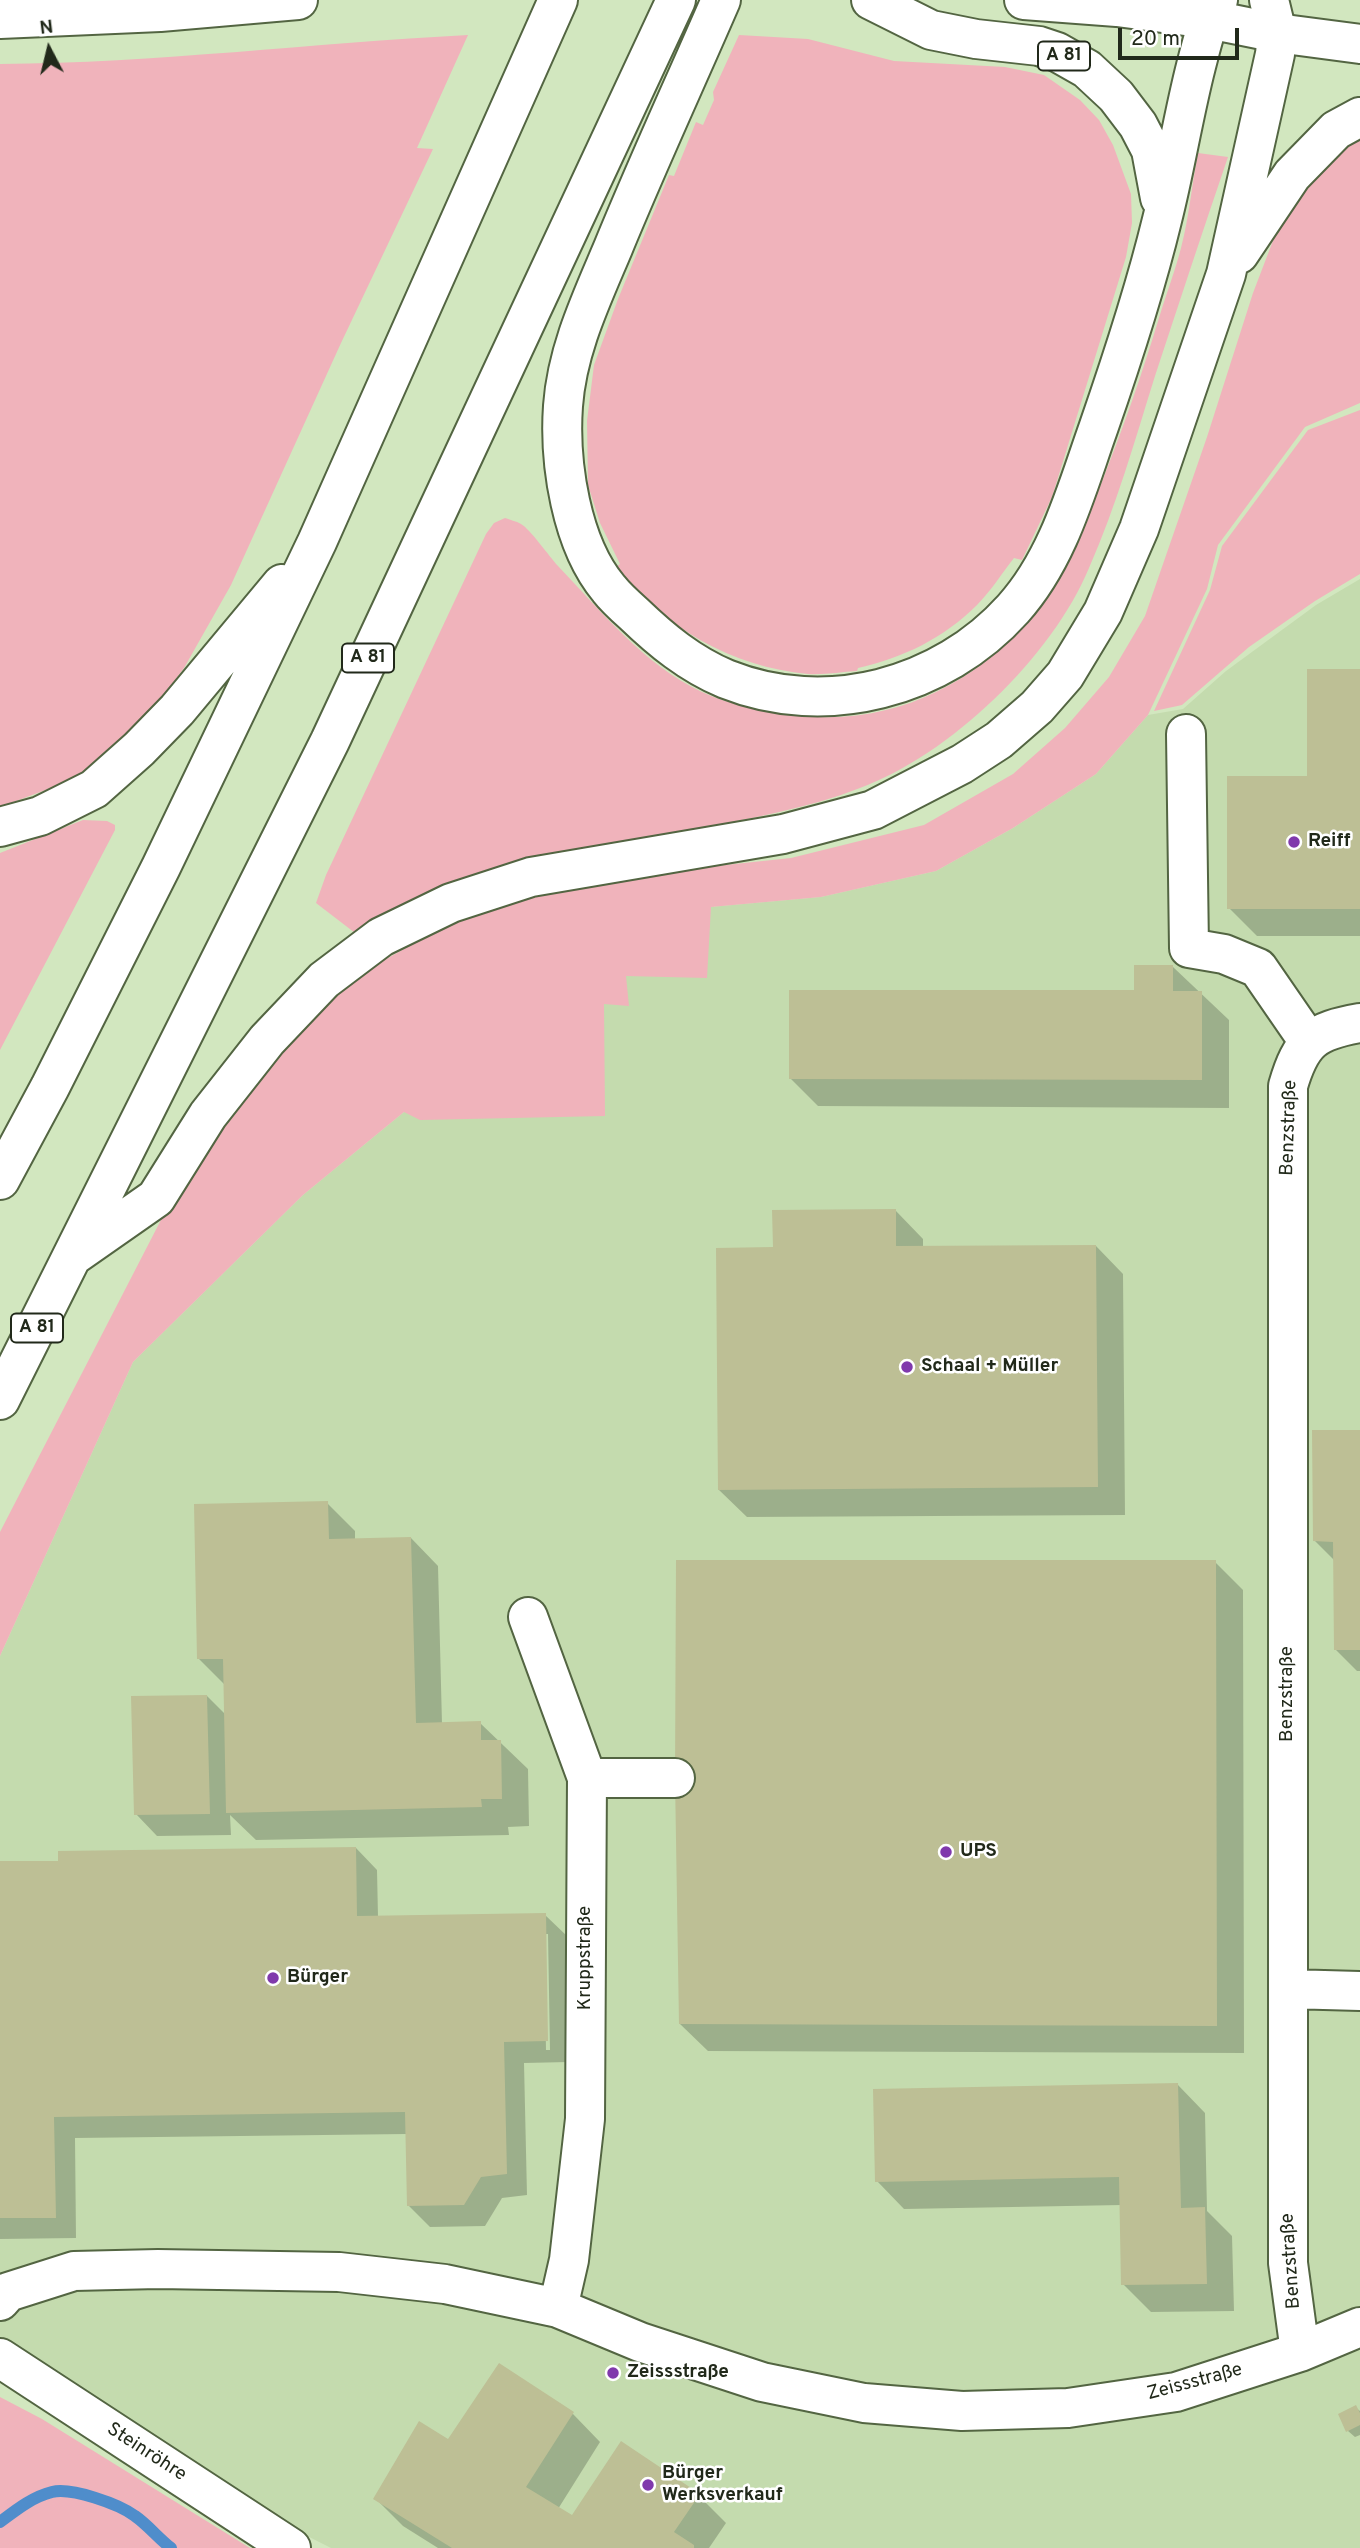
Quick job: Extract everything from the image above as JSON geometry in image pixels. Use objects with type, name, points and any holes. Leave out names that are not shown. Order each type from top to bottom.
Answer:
[{"type":"main road","points":[[0,19],[160,12],[298,0]]},
{"type":"main road","points":[[0,1180],[161,867],[317,542],[558,0]]},
{"type":"main road","name":"A 81","points":[[0,1400],[330,741],[676,0]]},
{"type":"main road","name":"A 81","points":[[721,0],[575,339],[567,373],[563,409],[566,481],[571,509],[592,563],[608,589],[670,648],[722,677],[749,687],[784,693],[846,694],[877,691],[909,682],[967,652],[1013,610],[1034,583],[1056,544],[1118,371],[1162,221],[1185,108],[1213,9]]},
{"type":"main road","name":"A 81","points":[[871,0],[931,30],[976,39],[1039,46],[1057,52],[1087,69],[1116,96],[1138,125],[1151,150],[1162,221]]},
{"type":"main road","points":[[1024,0],[1117,7],[1213,9],[1273,17],[1360,44]]},
{"type":"main road","points":[[73,1256],[156,1198],[208,1115],[267,1040],[324,980],[382,937],[451,903],[531,877],[783,834],[873,810],[962,764],[999,740],[1037,707],[1065,675],[1103,612],[1139,529],[1226,274],[1273,67],[1273,17]]},
{"type":"main road","points":[[1226,274],[1292,175],[1336,130],[1360,117]]},
{"type":"main road","points":[[0,827],[40,816],[94,789],[139,749],[177,710],[317,542]]},
{"type":"main road","points":[[1186,734],[1189,948],[1224,954],[1258,968],[1309,1042],[1334,1028],[1360,1023]]},
{"type":"main road","name":"Benzstraße","points":[[1300,2352],[1288,2263],[1288,1086],[1296,1060],[1309,1042]]},
{"type":"main road","name":"Kruppstraße","points":[[528,1617],[587,1778],[584,2119],[569,2260],[558,2308]]},
{"type":"main road","points":[[587,1778],[675,1778]]},
{"type":"main road","points":[[1288,1989],[1360,1991]]},
{"type":"main road","name":"Zeissstraße","points":[[0,2301],[8,2292],[74,2271],[158,2269],[339,2272],[445,2284],[558,2308],[640,2342],[762,2382],[864,2403],[962,2411],[1068,2409],[1177,2392],[1300,2352],[1360,2327]]},
{"type":"main road","name":"Steinröhre","points":[[0,2358],[291,2548]]},
{"type":"shaded area","points":[[468,35],[417,148],[433,149],[231,585],[184,668],[130,741],[75,779],[0,807],[0,64],[117,60]]},
{"type":"shaded area","points":[[739,35],[808,39],[894,61],[1005,67],[1044,75],[1080,100],[1099,120],[1113,145],[1131,194],[1132,223],[1126,257],[1052,497],[1022,560],[1014,558],[982,600],[937,637],[891,659],[858,668],[857,671],[808,674],[780,670],[726,653],[677,625],[635,589],[616,567],[620,564],[600,523],[588,485],[587,421],[594,365],[669,175],[674,176],[696,122],[703,125],[714,100],[713,92]]},
{"type":"shaded area","points":[[1360,137],[1360,403],[1305,427],[1218,545],[1207,589],[1148,715],[1096,774],[1013,828],[936,871],[821,897],[711,907],[707,978],[626,976],[629,1006],[604,1004],[605,1116],[420,1120],[404,1112],[303,1195],[133,1362],[0,1656],[0,1532],[163,1216],[209,1140],[301,1026],[340,992],[386,959],[440,929],[503,905],[553,892],[697,868],[791,858],[924,825],[1013,774],[1065,728],[1109,677],[1145,616],[1253,293],[1279,225],[1322,171]]},
{"type":"shaded area","points":[[1198,153],[1228,157],[1099,545],[1072,602],[1050,635],[1024,668],[962,727],[929,752],[894,773],[840,795],[798,808],[533,858],[496,868],[422,898],[359,936],[316,903],[326,875],[486,534],[494,523],[505,518],[525,527],[558,566],[642,652],[702,692],[736,704],[795,715],[828,717],[861,715],[892,709],[951,684],[978,667],[1003,646],[1027,623],[1051,592],[1079,539],[1094,502],[1132,401],[1176,265]]},
{"type":"shaded area","points":[[1360,410],[1360,574],[1315,601],[1249,647],[1182,705],[1154,711],[1210,590],[1222,546],[1308,430]]},
{"type":"shaded area","points":[[1360,579],[1360,2548],[331,2548],[151,2457],[0,2358],[0,1656],[133,1362],[303,1195],[404,1112],[604,1004],[626,976],[710,907],[821,897],[936,871],[1013,828],[1096,774],[1148,715],[1183,709],[1226,671],[1316,605]]},
{"type":"shaded area","points":[[83,820],[107,821],[115,825],[115,830],[0,1050],[0,853]]},
{"type":"shaded area","points":[[0,2397],[42,2419],[250,2548],[0,2548]]},
{"type":"building","name":"Reiff","points":[[1307,669],[1360,669],[1360,909],[1227,909],[1227,776],[1307,776]]},
{"type":"building","points":[[1134,965],[1173,965],[1173,991],[1202,991],[1202,1080],[789,1079],[789,990],[1134,990]]},
{"type":"building","name":"Schaal + Müller","points":[[896,1209],[896,1246],[1096,1245],[1098,1487],[718,1490],[716,1248],[773,1247],[772,1210]]},
{"type":"building","points":[[1312,1430],[1360,1430],[1360,1650],[1334,1650],[1333,1542],[1313,1541]]},
{"type":"building","points":[[328,1501],[329,1539],[411,1537],[416,1723],[481,1721],[481,1740],[501,1740],[502,1799],[481,1799],[482,1807],[226,1813],[223,1659],[197,1659],[194,1504]]},
{"type":"building","name":"UPS","points":[[676,1560],[1216,1560],[1217,2026],[679,2024],[675,1778]]},
{"type":"building","points":[[207,1695],[210,1814],[134,1815],[131,1696]]},
{"type":"building","name":"Bürger","points":[[356,1847],[357,1916],[546,1913],[548,2041],[504,2042],[507,2174],[481,2177],[464,2205],[407,2206],[405,2112],[54,2117],[56,2218],[0,2218],[0,1861],[58,1861],[58,1851]]},
{"type":"building","points":[[1178,2083],[1181,2208],[1205,2207],[1207,2284],[1121,2285],[1119,2177],[875,2182],[873,2089]]},
{"type":"building","points":[[499,2363],[574,2412],[526,2487],[572,2515],[621,2441],[700,2494],[674,2532],[694,2545],[694,2548],[452,2548],[373,2499],[419,2421],[448,2439]]},
{"type":"building","points":[[1356,2405],[1360,2413],[1360,2425],[1346,2432],[1338,2414]]},
{"type":"waterway","points":[[0,2522],[38,2497],[52,2492],[71,2492],[128,2511],[171,2548]]},
{"type":"place","name":"Reiff","points":[[1294,842]]},
{"type":"place","name":"Schaal + Müller","points":[[907,1367]]},
{"type":"place","name":"UPS","points":[[946,1852]]},
{"type":"place","name":"Bürger","points":[[273,1978]]},
{"type":"place","name":"Zeissstraße","points":[[613,2373]]},
{"type":"place","name":"Bürger Werksverkauf","points":[[648,2485]]}]
